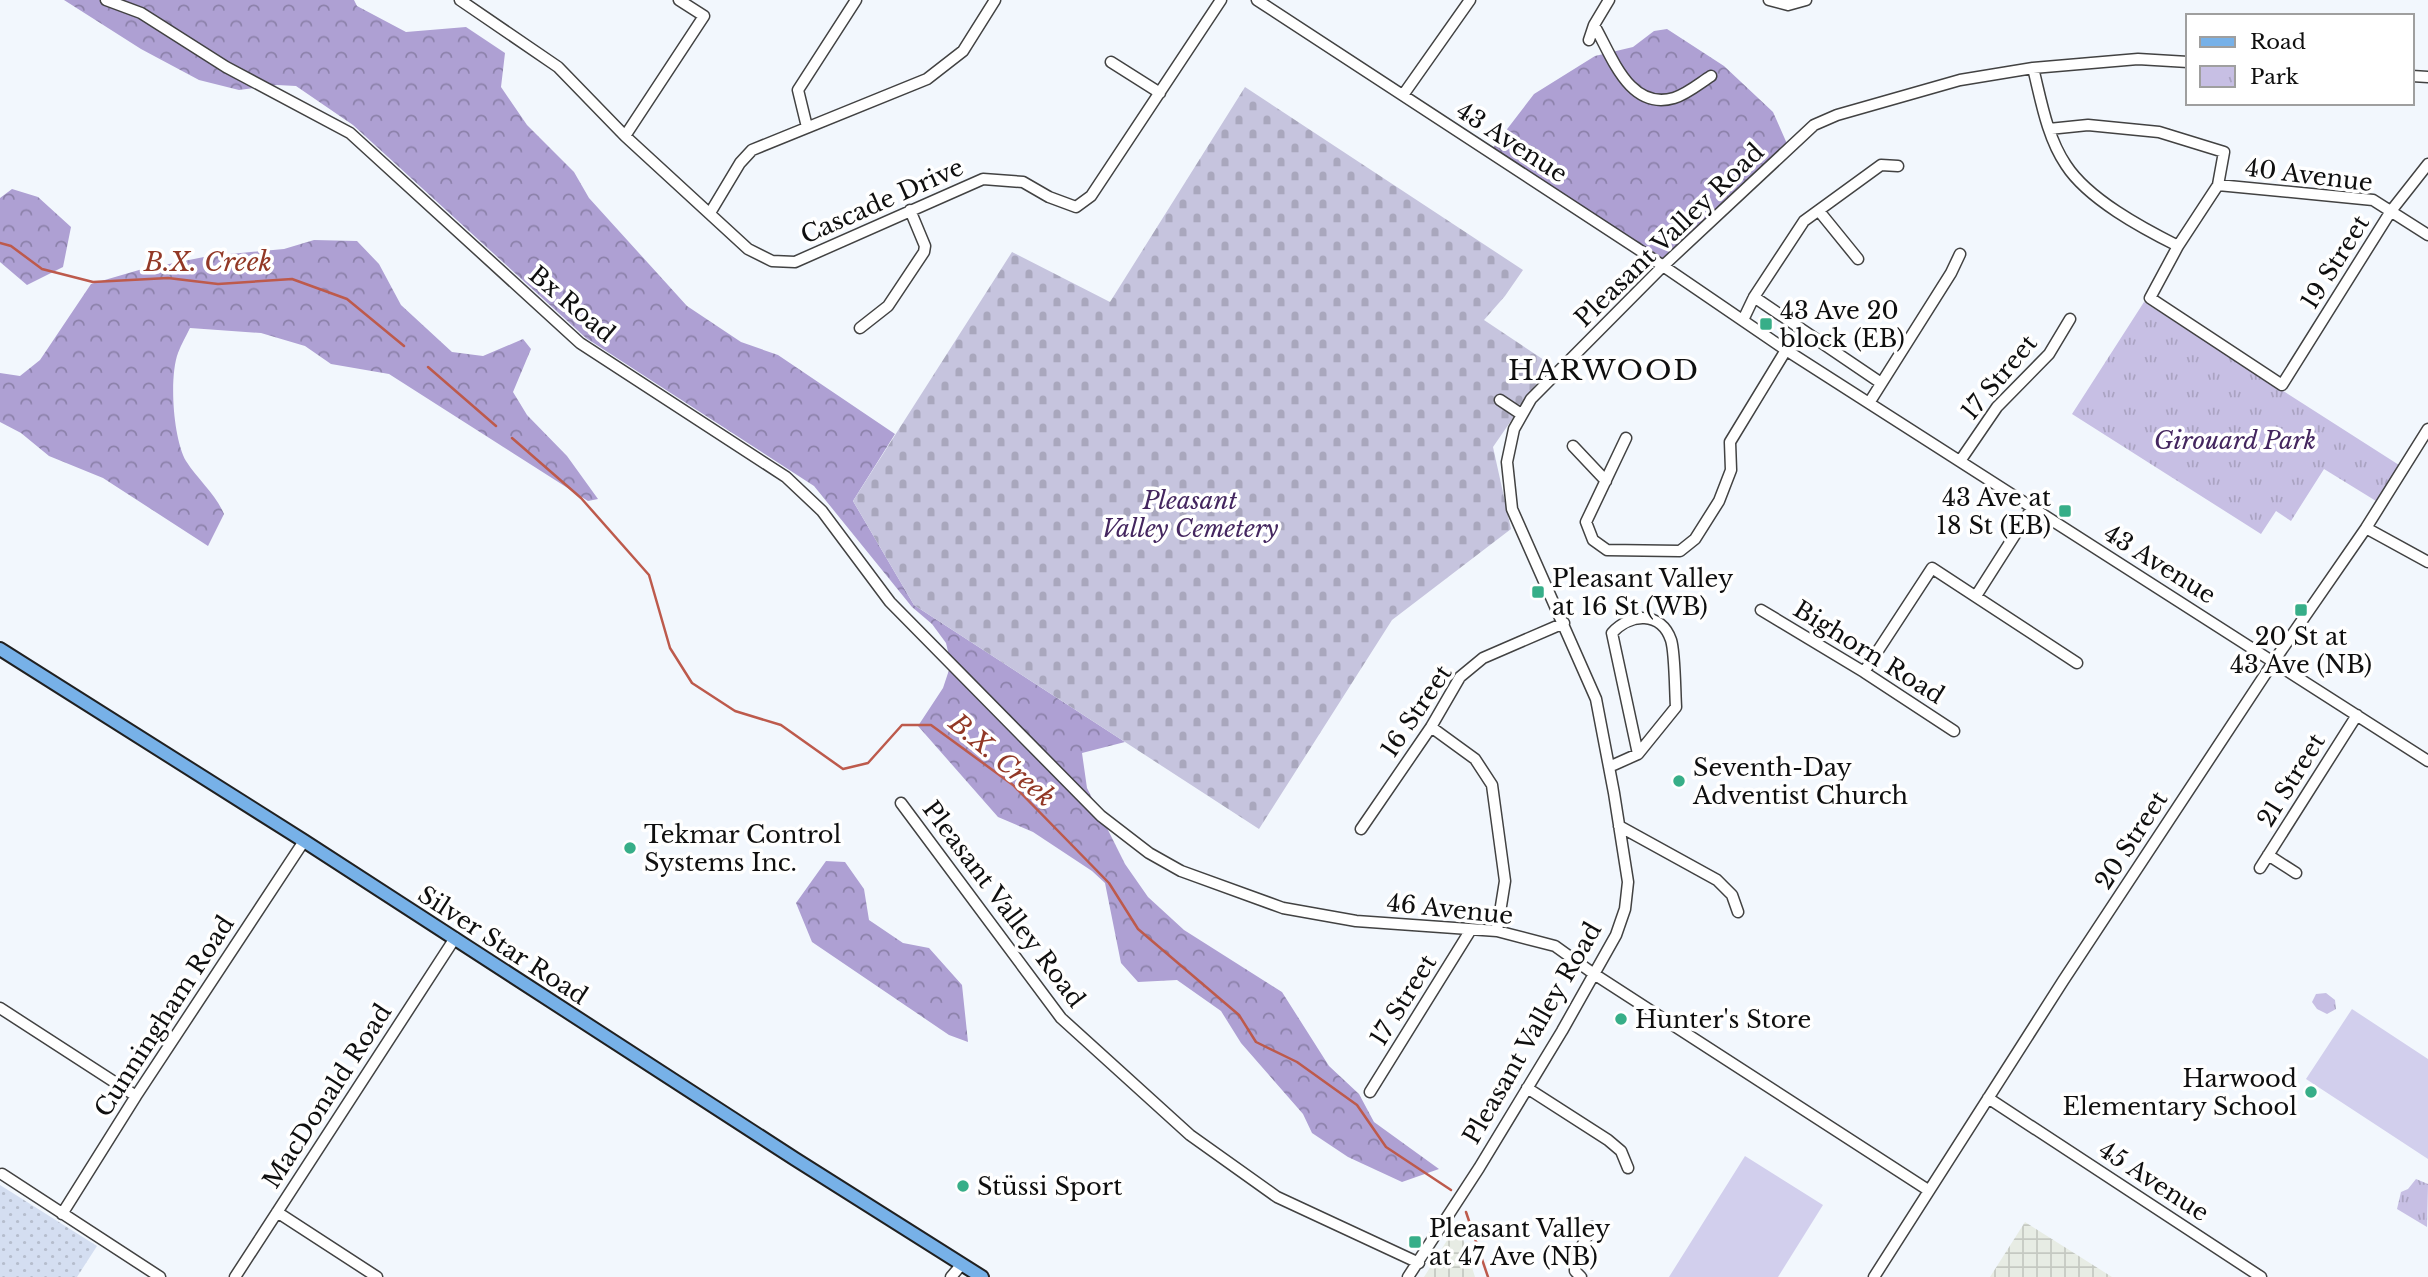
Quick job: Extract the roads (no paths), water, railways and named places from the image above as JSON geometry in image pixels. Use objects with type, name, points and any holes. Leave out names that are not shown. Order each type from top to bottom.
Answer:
[{"type":"main road","name":"Silver Star Road","points":[[0,649],[982,1277]]},
{"type":"street","name":"Bx Road","points":[[106,0],[141,13],[226,67],[350,133],[580,343],[786,477],[822,510],[890,602],[974,687]]},
{"type":"street","points":[[625,136],[704,16],[679,0]]},
{"type":"street","points":[[807,127],[798,90],[856,0]]},
{"type":"street","points":[[710,213],[740,163],[752,150],[927,79],[963,51],[995,0]]},
{"type":"street","name":"Cascade Drive","points":[[466,2],[558,67],[625,136],[748,249],[772,261],[795,262],[983,179],[1023,182],[1049,197],[1076,207],[1091,196],[1221,0]]},
{"type":"street","name":"43 Avenue","points":[[1258,0],[1869,403],[2428,761]]},
{"type":"street","points":[[1403,95],[1470,0]]},
{"type":"street","points":[[1589,40],[1594,25],[1609,0]]},
{"type":"street","points":[[1769,0],[1788,5],[1806,0]]},
{"type":"street","points":[[1594,25],[1628,85],[1638,95],[1657,101],[1676,97],[1711,76]]},
{"type":"street","name":"Pleasant Valley Road","points":[[1408,1277],[1527,1088],[1616,935],[1625,909],[1628,882],[1596,699],[1512,509],[1507,462],[1514,429],[1521,414],[1531,399],[1663,266],[1814,125],[1836,115],[1960,80],[2033,68],[2138,59],[2186,62]]},
{"type":"street","points":[[1111,62],[1160,93]]},
{"type":"street","points":[[2033,68],[2049,129],[2064,162],[2078,181],[2139,227],[2178,246],[2218,185]]},
{"type":"street","name":"40 Avenue","points":[[2049,129],[2088,125],[2159,132],[2224,152],[2218,185],[2374,200],[2428,235]]},
{"type":"street","name":"19 Street","points":[[2178,246],[2150,298],[2283,385],[2391,211],[2428,164]]},
{"type":"street","points":[[1743,320],[1754,297],[1804,221],[1881,165],[1898,166]]},
{"type":"street","points":[[860,328],[888,306],[924,252],[925,246],[910,210]]},
{"type":"street","points":[[1819,211],[1858,259]]},
{"type":"street","points":[[1869,403],[1951,274],[1960,254]]},
{"type":"street","points":[[1754,297],[1881,383]]},
{"type":"street","name":"17 Street","points":[[1960,461],[1997,407],[2049,354],[2070,319]]},
{"type":"street","points":[[1626,438],[1586,522],[1592,540],[1607,550],[1680,551],[1695,539],[1719,501],[1731,470],[1730,442],[1786,349]]},
{"type":"street","points":[[1500,400],[1521,414]]},
{"type":"street","name":"20 Street","points":[[1874,1277],[2274,660],[2366,528],[2428,429]]},
{"type":"street","points":[[1573,446],[1606,481]]},
{"type":"street","points":[[1976,596],[2032,508]]},
{"type":"street","points":[[2366,528],[2428,562]]},
{"type":"street","points":[[1864,672],[1932,568],[2077,663]]},
{"type":"street","name":"Bighorn Road","points":[[1761,610],[1954,730]]},
{"type":"street","points":[[1609,767],[1638,754],[1676,707],[1671,639],[1658,623],[1643,617],[1622,622],[1612,633],[1638,754]]},
{"type":"street","name":"16 Street","points":[[1361,829],[1431,727],[1460,677],[1483,658],[1564,624]]},
{"type":"street","name":"46 Avenue","points":[[974,687],[1101,816],[1149,853],[1181,871],[1283,908],[1356,921],[1497,931],[1555,946],[1928,1190]]},
{"type":"street","name":"21 Street","points":[[2260,868],[2357,715]]},
{"type":"street","points":[[1431,727],[1475,760],[1492,785],[1505,881],[1497,931]]},
{"type":"street","name":"Pleasant Valley Road","points":[[901,803],[1061,1018],[1190,1135],[1278,1197],[1419,1263]]},
{"type":"street","points":[[1619,826],[1717,880],[1732,895],[1738,912]]},
{"type":"street","name":"Cunningham Road","points":[[62,1214],[304,841]]},
{"type":"street","points":[[2268,855],[2296,873]]},
{"type":"street","name":"17 Street","points":[[1370,1092],[1471,931]]},
{"type":"street","name":"MacDonald Road","points":[[235,1277],[455,938]]},
{"type":"street","points":[[0,1008],[136,1097]]},
{"type":"street","points":[[1527,1088],[1608,1140],[1621,1151],[1628,1168]]},
{"type":"street","name":"45 Avenue","points":[[1988,1098],[2262,1277]]},
{"type":"street","points":[[2,1174],[160,1277]]},
{"type":"street","points":[[277,1212],[377,1277]]},
{"type":"street","points":[[1581,1277],[1575,1271],[1575,1259],[1592,1227]]},
{"type":"street","points":[[951,1277],[962,1264]]},
{"type":"waterway","name":"B.X. Creek","points":[[0,243],[11,246],[42,269],[93,282],[168,278],[218,284],[292,279],[347,299],[404,346]]},
{"type":"waterway","name":"B.X. Creek","points":[[428,367],[496,426]]},
{"type":"waterway","name":"B.X. Creek","points":[[512,438],[581,498],[649,575],[670,648],[692,683],[735,711],[781,725],[843,769],[868,763],[902,725],[931,725],[1013,785],[1109,883],[1138,929],[1239,1015],[1256,1042],[1297,1062],[1357,1105],[1386,1147],[1451,1190]]},
{"type":"waterway","name":"B.X. Creek","points":[[1466,1212],[1488,1277]]},
{"type":"place","name":"43 Ave 20 block (EB)","points":[[1766,324]]},
{"type":"place","name":"43 Ave at 18 St (EB)","points":[[2065,511]]},
{"type":"place","name":"Pleasant Valley at 16 St (WB)","points":[[1538,592]]},
{"type":"place","name":"20 St at 43 Ave (NB)","points":[[2301,610]]},
{"type":"place","name":"Seventh-Day Adventist Church","points":[[1679,781]]},
{"type":"place","name":"Tekmar Control Systems Inc.","points":[[630,848]]},
{"type":"place","name":"Hunter's Store","points":[[1621,1019]]},
{"type":"place","name":"Harwood Elementary School","points":[[2311,1092]]},
{"type":"place","name":"Stüssi Sport","points":[[963,1186]]},
{"type":"place","name":"Pleasant Valley at 47 Ave (NB)","points":[[1415,1242]]},
{"type":"district","name":"HARWOOD","points":[[1604,370]]},
{"type":"park label","name":"Girouard Park","points":[[2235,440]]},
{"type":"park label","name":"Pleasant Valley Cemetery","points":[[1190,514]]}]
